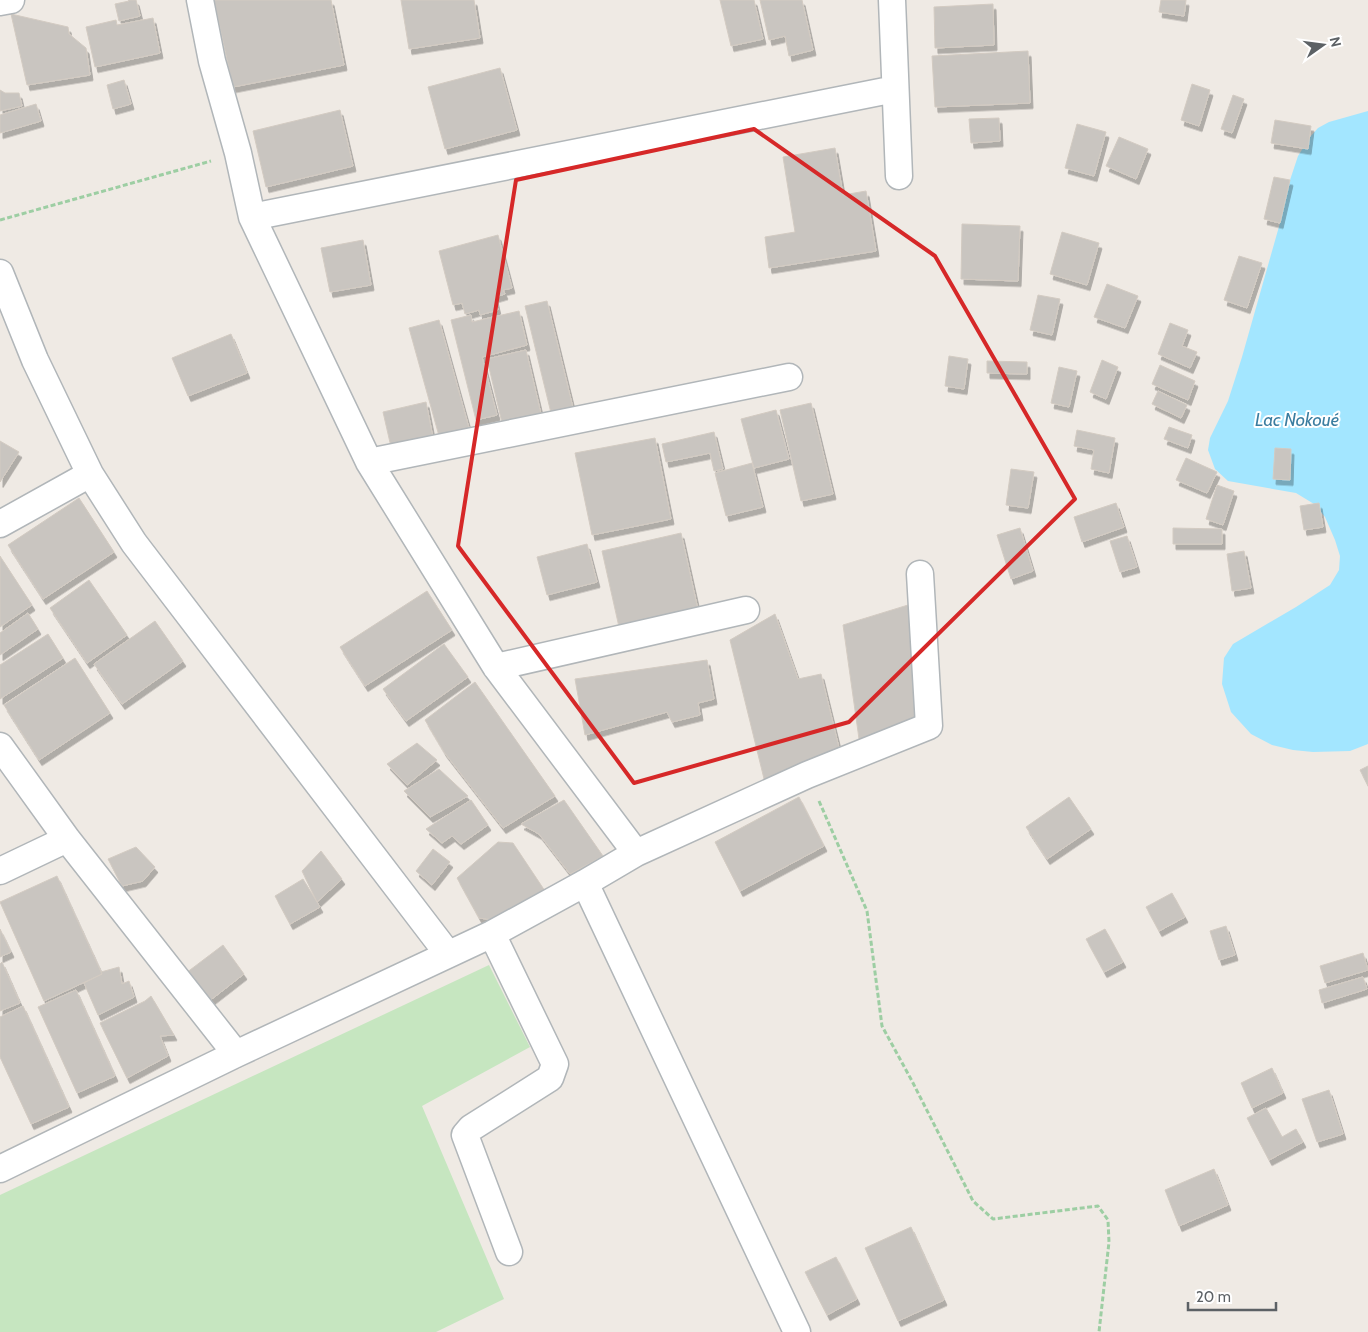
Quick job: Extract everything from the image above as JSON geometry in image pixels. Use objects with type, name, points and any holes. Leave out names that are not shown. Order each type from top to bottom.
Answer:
[{"type":"street","points":[[0,2],[11,0]]},
{"type":"street","points":[[200,0],[212,62],[238,153],[252,217],[369,462],[496,667],[636,853]]},
{"type":"street","points":[[892,0],[899,176]]},
{"type":"street","points":[[252,217],[895,89]]},
{"type":"street","points":[[0,273],[35,360],[90,474],[134,543],[448,954]]},
{"type":"street","points":[[369,462],[789,377]]},
{"type":"street","points":[[0,524],[90,474]]},
{"type":"street","points":[[0,1169],[236,1054],[492,934],[636,853],[807,775],[929,726],[920,574]]},
{"type":"street","points":[[496,667],[746,610]]},
{"type":"street","points":[[0,746],[67,839],[236,1054]]},
{"type":"street","points":[[0,872],[67,839]]},
{"type":"street","points":[[585,883],[797,1332]]},
{"type":"street","points":[[492,934],[554,1064],[550,1078],[471,1128],[465,1135],[509,1252]]},
{"type":"path","points":[[0,220],[238,153]]},
{"type":"path","points":[[807,775],[867,911],[882,1026],[973,1201],[993,1219],[1098,1206],[1108,1220],[1109,1242],[1099,1332]]},
{"type":"highlighted area","points":[[754,129],[935,256],[1075,499],[849,722],[634,783],[458,546],[516,180]]},
{"type":"green space","points":[[489,965],[530,1047],[422,1106],[504,1299],[436,1332],[0,1332],[0,1195]]},
{"type":"water","name":"Lac Nokoué","points":[[1368,111],[1368,744],[1350,751],[1313,752],[1293,750],[1272,745],[1251,734],[1231,712],[1222,684],[1224,658],[1233,644],[1330,585],[1339,570],[1340,556],[1325,517],[1314,504],[1296,493],[1228,481],[1215,469],[1208,450],[1210,438],[1228,401],[1242,357],[1280,223],[1285,195],[1298,156],[1318,128],[1329,122]]},
{"type":"building","points":[[136,0],[140,16],[119,21],[115,4]]},
{"type":"building","points":[[214,0],[331,0],[344,65],[233,87]]},
{"type":"building","points":[[401,0],[474,0],[480,38],[409,49]]},
{"type":"building","points":[[720,0],[754,0],[763,39],[731,46]]},
{"type":"building","points":[[760,0],[802,0],[813,50],[789,56],[785,36],[769,40]]},
{"type":"building","points":[[1161,0],[1186,0],[1184,16],[1159,12]]},
{"type":"building","points":[[993,4],[994,45],[935,48],[934,7]]},
{"type":"building","points":[[11,14],[68,27],[69,34],[86,48],[90,75],[27,85]]},
{"type":"building","points":[[153,18],[160,53],[95,67],[86,27],[116,20],[117,25]]},
{"type":"building","points":[[1028,51],[1030,103],[935,107],[932,56]]},
{"type":"building","points":[[500,68],[517,130],[445,149],[428,87]]},
{"type":"building","points":[[124,80],[131,104],[113,109],[107,85]]},
{"type":"building","points":[[1192,84],[1210,90],[1199,126],[1181,120]]},
{"type":"building","points":[[0,90],[5,93],[19,93],[22,106],[0,111]]},
{"type":"building","points":[[1233,95],[1244,99],[1232,133],[1221,129]]},
{"type":"building","points":[[36,104],[41,121],[0,133],[0,115]]},
{"type":"building","points":[[340,110],[353,166],[266,187],[253,131]]},
{"type":"building","points":[[999,118],[1000,141],[971,143],[969,119]]},
{"type":"building","points":[[1275,120],[1311,126],[1308,149],[1271,143]]},
{"type":"building","points":[[1077,124],[1106,132],[1094,176],[1065,168]]},
{"type":"building","points":[[1119,137],[1148,149],[1136,179],[1106,166]]},
{"type":"building","points":[[835,148],[843,195],[866,191],[876,251],[769,268],[765,237],[795,232],[783,157]]},
{"type":"building","points":[[1274,177],[1290,180],[1280,223],[1264,219]]},
{"type":"building","points":[[962,224],[1020,226],[1018,281],[961,279]]},
{"type":"building","points":[[1062,232],[1099,243],[1087,285],[1050,274]]},
{"type":"building","points":[[498,235],[512,288],[503,290],[505,294],[495,297],[498,310],[480,315],[479,310],[465,314],[462,303],[453,305],[439,251]]},
{"type":"building","points":[[363,240],[371,285],[330,292],[321,248]]},
{"type":"building","points":[[1239,256],[1262,263],[1247,308],[1224,300]]},
{"type":"building","points":[[1107,284],[1138,296],[1125,328],[1094,317]]},
{"type":"building","points":[[1038,295],[1060,299],[1052,335],[1030,330]]},
{"type":"building","points":[[547,301],[573,408],[551,413],[525,306]]},
{"type":"building","points":[[519,311],[527,345],[482,357],[497,415],[476,420],[451,320],[471,315],[472,322]]},
{"type":"building","points":[[439,320],[469,428],[439,436],[409,328]]},
{"type":"building","points":[[1170,323],[1188,330],[1182,346],[1197,352],[1190,368],[1158,354]]},
{"type":"building","points":[[231,334],[247,373],[188,396],[172,358]]},
{"type":"building","points":[[526,350],[541,414],[502,423],[487,359]]},
{"type":"building","points":[[949,356],[968,359],[964,389],[945,386]]},
{"type":"building","points":[[1102,360],[1118,367],[1106,399],[1090,392]]},
{"type":"building","points":[[987,361],[1027,362],[1027,374],[987,373]]},
{"type":"building","points":[[1160,365],[1195,381],[1188,400],[1152,384]]},
{"type":"building","points":[[1059,367],[1077,371],[1069,407],[1051,403]]},
{"type":"building","points":[[1158,391],[1187,405],[1181,418],[1152,404]]},
{"type":"building","points":[[426,402],[433,438],[391,447],[383,412]]},
{"type":"building","points":[[811,403],[833,494],[801,501],[780,410]]},
{"type":"building","points":[[776,410],[789,459],[754,468],[741,419]]},
{"type":"building","points":[[1169,427],[1192,435],[1188,448],[1164,439]]},
{"type":"building","points":[[1077,430],[1115,438],[1109,473],[1091,469],[1094,450],[1074,446]]},
{"type":"building","points":[[714,432],[723,469],[714,471],[710,453],[666,462],[662,444]]},
{"type":"building","points":[[655,438],[671,519],[592,535],[575,453]]},
{"type":"building","points":[[0,441],[19,452],[0,482]]},
{"type":"building","points":[[1275,448],[1291,449],[1290,480],[1273,479]]},
{"type":"building","points":[[1186,458],[1217,472],[1207,493],[1176,480]]},
{"type":"building","points":[[752,463],[763,507],[726,516],[715,473]]},
{"type":"building","points":[[1011,469],[1034,472],[1028,508],[1006,505]]},
{"type":"building","points":[[1217,485],[1234,491],[1223,525],[1206,519]]},
{"type":"building","points":[[79,498],[114,552],[43,599],[8,545]]},
{"type":"building","points":[[1116,503],[1124,527],[1082,542],[1074,517]]},
{"type":"building","points":[[1319,503],[1323,527],[1304,530],[1300,506]]},
{"type":"building","points":[[1020,528],[1033,571],[1011,579],[997,535]]},
{"type":"building","points":[[1173,528],[1222,529],[1222,544],[1173,544]]},
{"type":"building","points":[[681,533],[700,619],[621,636],[602,551]]},
{"type":"building","points":[[1127,536],[1137,567],[1120,572],[1110,541]]},
{"type":"building","points":[[587,544],[597,582],[547,595],[537,557]]},
{"type":"building","points":[[1244,551],[1251,588],[1232,591],[1227,554]]},
{"type":"building","points":[[0,556],[32,605],[0,627]]},
{"type":"building","points":[[89,580],[127,635],[87,663],[50,608]]},
{"type":"building","points":[[427,591],[452,630],[365,686],[340,647]]},
{"type":"building","points":[[908,605],[920,725],[860,746],[843,625]]},
{"type":"building","points":[[28,613],[38,629],[0,655],[0,633]]},
{"type":"building","points":[[775,614],[798,679],[821,674],[841,756],[766,787],[730,640]]},
{"type":"building","points":[[155,621],[183,661],[122,704],[94,664]]},
{"type":"building","points":[[48,634],[63,658],[0,699],[0,665]]},
{"type":"building","points":[[444,644],[468,677],[406,721],[383,689]]},
{"type":"building","points":[[75,658],[110,713],[39,760],[4,705]]},
{"type":"building","points":[[707,660],[714,699],[698,703],[700,715],[672,722],[667,712],[585,735],[575,679]]},
{"type":"building","points":[[475,682],[555,796],[503,828],[444,752],[425,720]]},
{"type":"building","points":[[417,743],[437,760],[407,785],[387,764]]},
{"type":"building","points":[[1368,766],[1368,786],[1360,770]]},
{"type":"building","points":[[439,769],[468,796],[430,817],[404,791]]},
{"type":"building","points":[[799,797],[824,846],[740,891],[715,842]]},
{"type":"building","points":[[1069,797],[1091,829],[1047,859],[1026,827]]},
{"type":"building","points":[[471,800],[488,825],[461,844],[452,836],[442,843],[426,829]]},
{"type":"building","points":[[564,800],[603,856],[570,874],[539,834],[521,824]]},
{"type":"building","points":[[498,842],[513,843],[545,891],[509,922],[479,918],[457,878]]},
{"type":"building","points":[[136,847],[155,867],[143,881],[122,886],[108,859]]},
{"type":"building","points":[[433,849],[450,862],[432,885],[416,871]]},
{"type":"building","points":[[321,851],[342,879],[317,902],[302,871]]},
{"type":"building","points":[[57,876],[102,974],[44,1001],[0,902]]},
{"type":"building","points":[[303,879],[320,907],[290,924],[275,896]]},
{"type":"building","points":[[1172,893],[1185,917],[1159,931],[1146,907]]},
{"type":"building","points":[[1226,926],[1235,955],[1219,960],[1210,931]]},
{"type":"building","points":[[0,929],[11,952],[0,957]]},
{"type":"building","points":[[1105,929],[1123,962],[1104,972],[1086,939]]},
{"type":"building","points":[[223,945],[244,974],[208,1002],[186,973]]},
{"type":"building","points":[[1363,953],[1368,970],[1325,983],[1320,966]]},
{"type":"building","points":[[2,962],[20,1003],[0,1011],[0,964]]},
{"type":"building","points":[[119,967],[122,984],[129,981],[134,997],[98,1015],[84,983],[102,974],[101,972]]},
{"type":"building","points":[[1363,977],[1367,989],[1322,1003],[1319,990]]},
{"type":"building","points":[[76,990],[115,1076],[77,1093],[38,1007]]},
{"type":"building","points":[[151,996],[174,1035],[160,1036],[168,1056],[127,1078],[100,1023],[145,1001]]},
{"type":"building","points":[[23,1006],[69,1107],[31,1124],[0,1057],[0,1017]]},
{"type":"building","points":[[1272,1068],[1283,1093],[1252,1108],[1241,1083]]},
{"type":"building","points":[[1329,1090],[1343,1134],[1317,1142],[1302,1099]]},
{"type":"building","points":[[1266,1108],[1282,1137],[1296,1129],[1303,1142],[1269,1160],[1247,1118]]},
{"type":"building","points":[[1214,1169],[1228,1205],[1179,1226],[1165,1190]]},
{"type":"building","points":[[911,1227],[944,1300],[898,1321],[865,1248]]},
{"type":"building","points":[[836,1257],[857,1299],[827,1315],[805,1272]]}]
